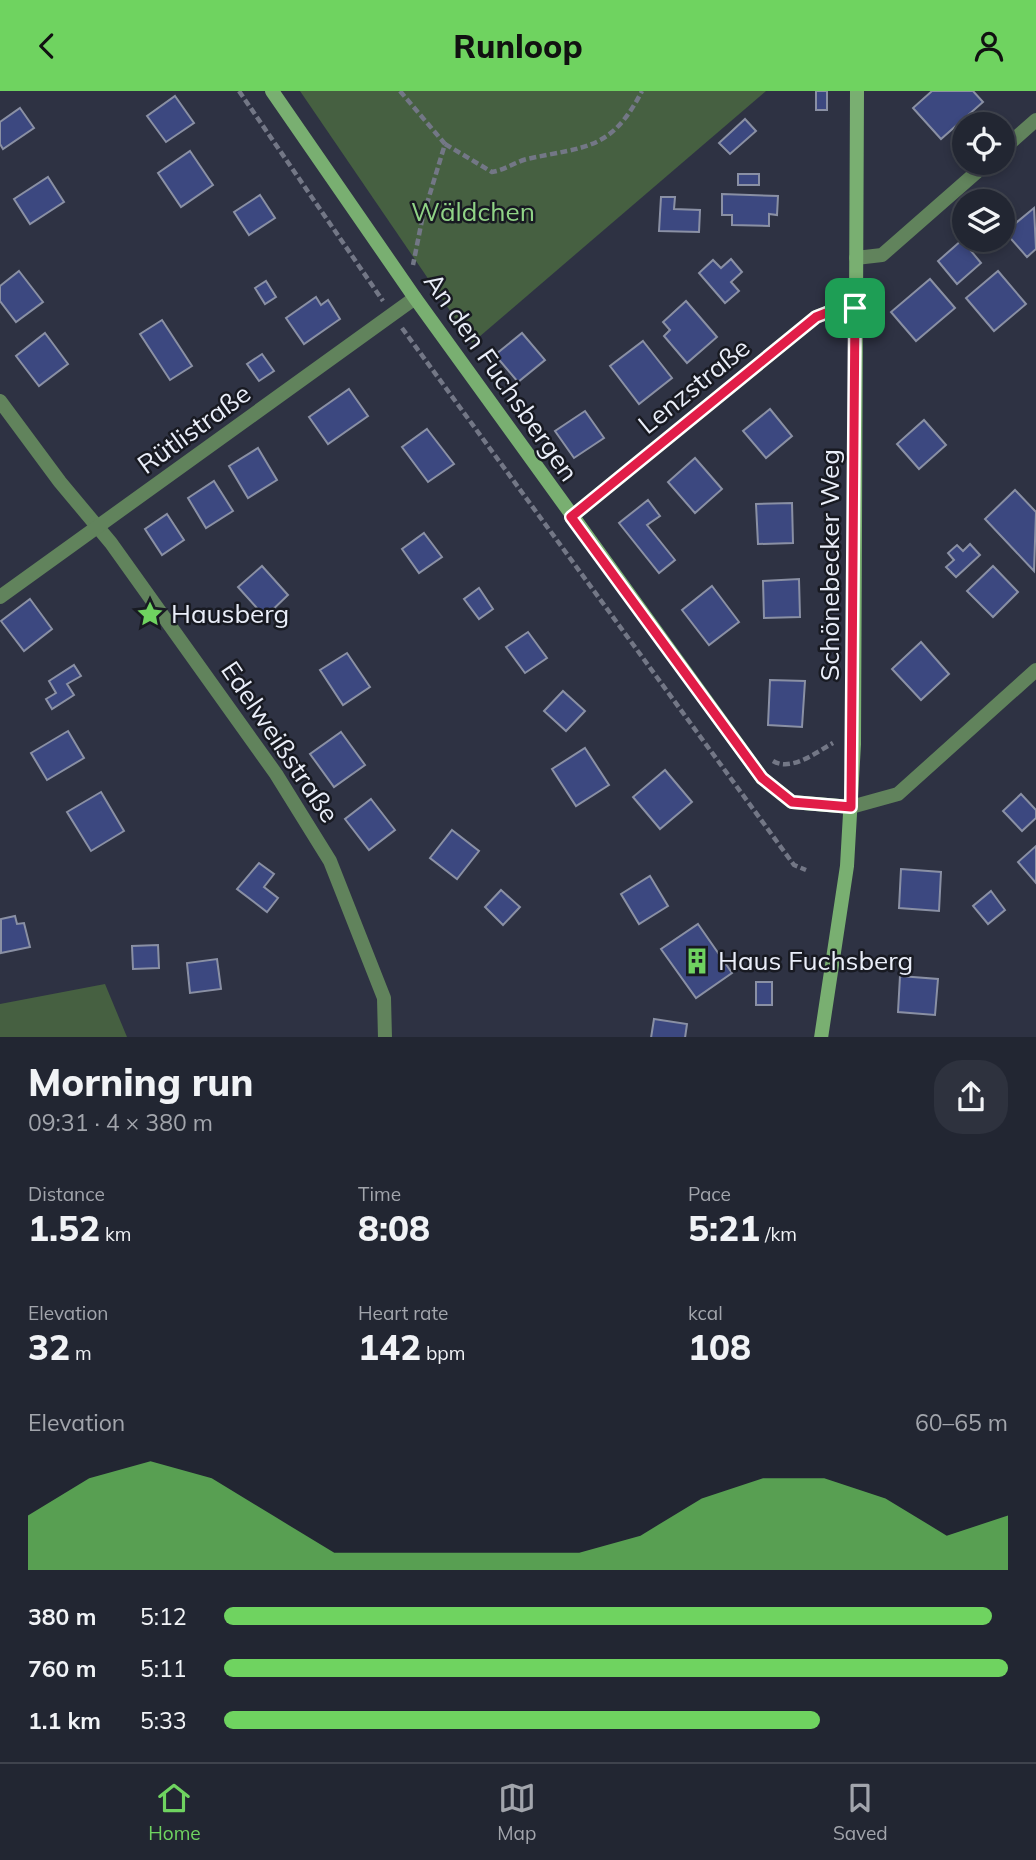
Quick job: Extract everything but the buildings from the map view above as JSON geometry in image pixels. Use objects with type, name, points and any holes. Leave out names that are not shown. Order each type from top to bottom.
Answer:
[{"type":"street","name":"An den Fuchsbergen","points":[[272,91],[571,517],[762,778],[792,802],[851,807]]},
{"type":"street","name":"Schönebecker Weg","points":[[821,1037],[847,866],[851,807],[856,91]]},
{"type":"street","points":[[1015,138],[1036,120]]},
{"type":"street","points":[[856,258],[882,255],[973,175]]},
{"type":"street","name":"Rütlistraße","points":[[0,597],[415,298]]},
{"type":"street","name":"Lenzstraße","points":[[571,517],[816,317],[839,308],[855,308]]},
{"type":"street","name":"Edelweißstraße","points":[[0,401],[60,482],[99,528],[276,774],[330,861],[384,998],[385,1037]]},
{"type":"street","points":[[851,807],[898,794],[1036,670]]},
{"type":"path","points":[[239,91],[392,314],[794,865],[806,870]]},
{"type":"path","points":[[400,91],[445,144],[492,172],[505,170],[525,160],[558,156],[589,147],[612,134],[633,110],[642,91]]},
{"type":"path","points":[[413,268],[422,220],[445,144]]},
{"type":"green space","name":"Wäldchen","points":[[300,91],[766,91],[472,343]]},
{"type":"green space","points":[[105,984],[127,1037],[0,1037],[0,1004]]},
{"type":"place","name":"Hausberg","points":[[150,614]]},
{"type":"place","name":"Haus Fuchsberg","points":[[697,961]]},
{"type":"route","points":[[839,308],[855,308],[854,744],[851,807],[792,802],[762,778],[571,517],[816,317],[839,308]]}]
